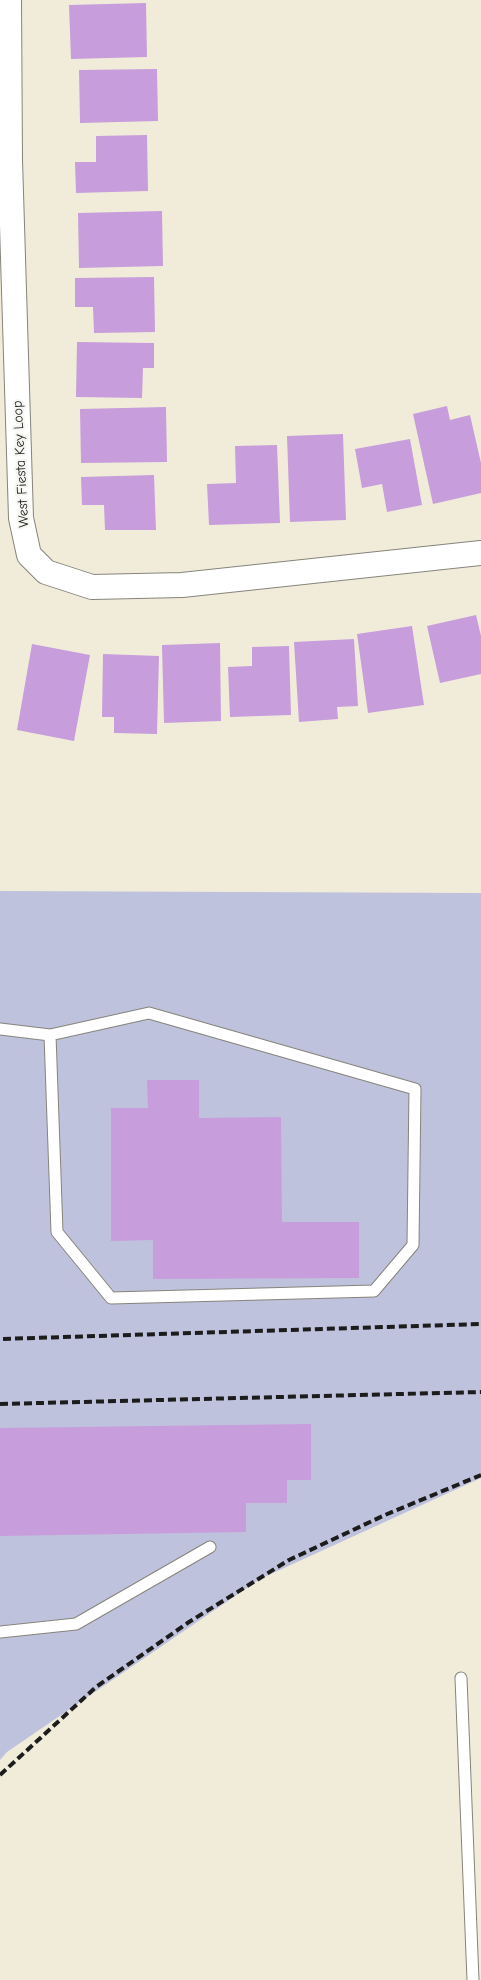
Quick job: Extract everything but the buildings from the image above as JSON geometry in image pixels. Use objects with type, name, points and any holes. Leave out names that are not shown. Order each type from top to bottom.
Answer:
[{"type":"street","name":"West Fiesta Key Loop","points":[[9,0],[5,160],[6,197],[21,518],[29,555],[46,572],[92,587],[182,585],[481,553]]},
{"type":"lane","points":[[0,1029],[50,1035],[149,1013],[415,1089],[413,1245],[374,1291],[110,1298],[57,1232],[50,1035]]},
{"type":"lane","points":[[0,1632],[76,1624],[210,1547]]},
{"type":"lane","points":[[461,1678],[473,1980]]},
{"type":"lane","points":[[470,1909],[481,1903]]},
{"type":"shaded area","points":[[0,891],[481,893],[481,1478],[260,1579],[7,1752],[0,1760]]},
{"type":"railway","points":[[3,1339],[481,1324]]},
{"type":"railway","points":[[0,1404],[481,1392]]},
{"type":"railway","points":[[0,1775],[96,1687],[189,1622],[289,1560],[385,1515],[481,1475]]}]
